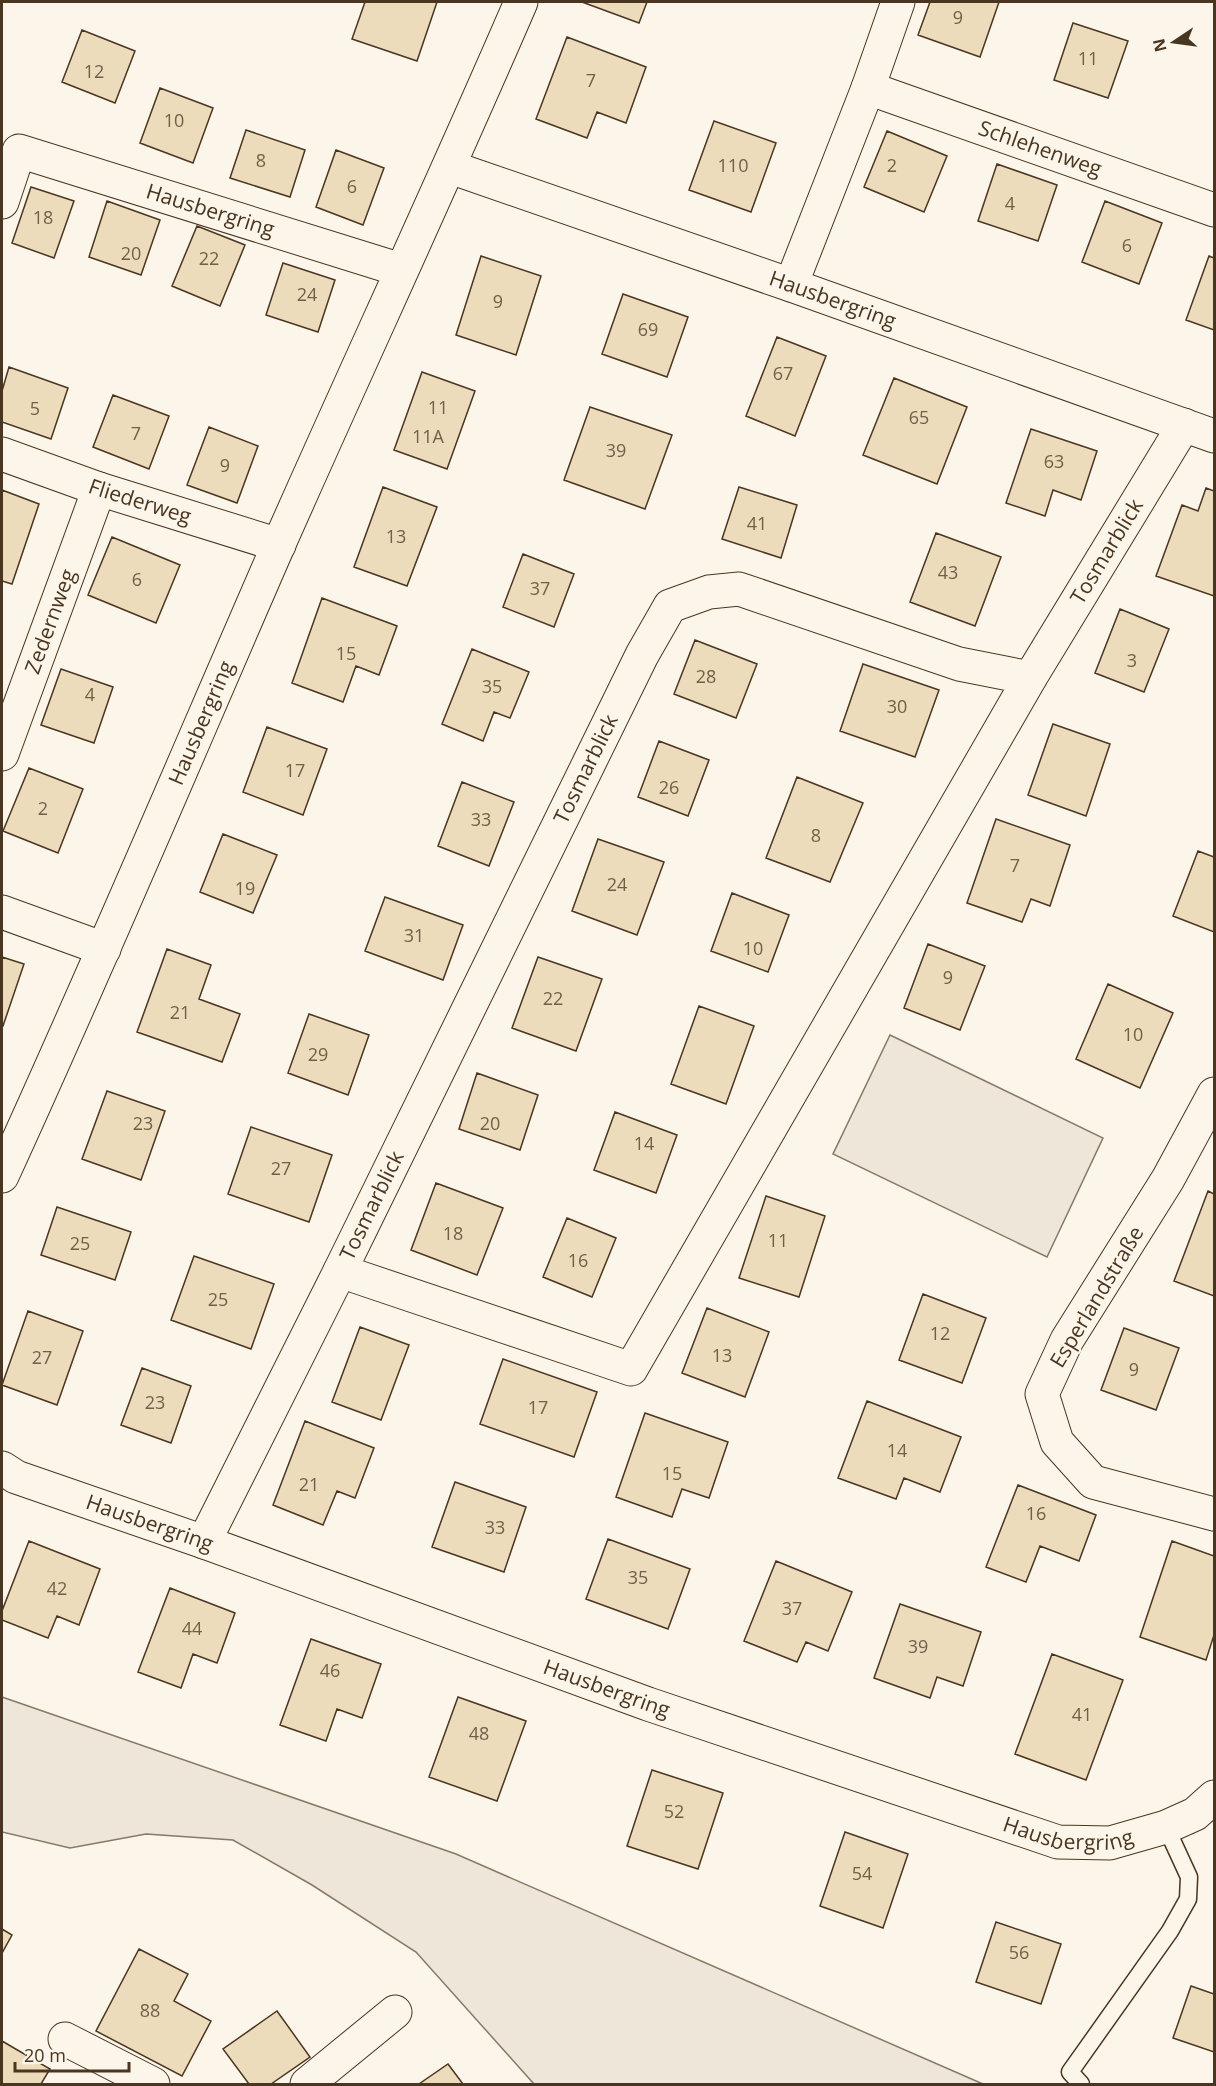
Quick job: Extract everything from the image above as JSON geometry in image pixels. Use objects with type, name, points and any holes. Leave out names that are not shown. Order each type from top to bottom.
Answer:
[{"type":"street","name":"Hausbergring","points":[[2,1176],[521,2]]},
{"type":"street","points":[[791,285],[868,88],[898,2]]},
{"type":"street","name":"Schlehenweg","points":[[868,88],[1215,210]]},
{"type":"street","name":"Hausbergring","points":[[2,202],[19,151],[401,270]]},
{"type":"street","name":"Hausbergring","points":[[450,167],[1215,436]]},
{"type":"street","name":"Tosmarblick","points":[[340,1271],[631,1369],[1030,678],[1184,425]]},
{"type":"street","name":"Fliederweg","points":[[2,454],[99,489],[279,545]]},
{"type":"street","name":"Zedernweg","points":[[2,754],[99,489]]},
{"type":"street","name":"Tosmarblick","points":[[204,1542],[340,1271],[642,655],[670,606],[709,592],[739,589],[959,664],[1030,678]]},
{"type":"street","points":[[2,912],[104,949]]},
{"type":"street","name":"Esperlandstraße","points":[[1215,1094],[1168,1179],[1067,1340],[1042,1394],[1057,1442],[1093,1482],[1215,1514]]},
{"type":"street","name":"Hausbergring","points":[[2,1468],[16,1477],[204,1542],[648,1704],[1058,1842],[1110,1843],[1166,1827],[1195,1814],[1215,1797]]},
{"type":"street","points":[[307,2085],[395,2012]]},
{"type":"street","points":[[65,2038],[153,2085]]},
{"type":"lane","points":[[1081,2085],[1070,2072],[1170,1931],[1188,1899],[1189,1877],[1166,1827]]},
{"type":"shaded area","points":[[890,1035],[1103,1138],[1047,1257],[833,1154]]},
{"type":"shaded area","points":[[2,1697],[456,1854],[983,2084],[534,2084],[416,1952],[312,1885],[233,1840],[146,1834],[70,1848],[2,1832]]},
{"type":"building","points":[[365,2],[437,2],[417,61],[352,39]]},
{"type":"building","points":[[582,2],[647,2],[639,23]]},
{"type":"building","points":[[930,2],[999,2],[980,57],[918,35]]},
{"type":"building","points":[[1073,23],[1128,41],[1108,98],[1054,80]]},
{"type":"building","points":[[82,30],[135,51],[115,103],[62,82]]},
{"type":"building","points":[[567,37],[646,67],[626,123],[597,112],[587,138],[536,119]]},
{"type":"building","points":[[160,88],[213,108],[193,163],[140,143]]},
{"type":"building","points":[[714,121],[776,143],[751,212],[689,190]]},
{"type":"building","points":[[246,130],[305,150],[290,197],[230,178]]},
{"type":"building","points":[[887,131],[947,156],[924,212],[864,187]]},
{"type":"building","points":[[336,150],[384,168],[363,225],[316,207]]},
{"type":"building","points":[[997,164],[1057,185],[1038,241],[978,221]]},
{"type":"building","points":[[31,187],[74,201],[54,258],[12,243]]},
{"type":"building","points":[[107,201],[160,220],[141,275],[89,257]]},
{"type":"building","points":[[1105,201],[1162,223],[1139,284],[1082,262]]},
{"type":"building","points":[[197,226],[245,245],[220,306],[172,286]]},
{"type":"building","points":[[481,256],[541,276],[516,355],[456,335]]},
{"type":"building","points":[[1209,256],[1214,258],[1214,330],[1186,320]]},
{"type":"building","points":[[283,263],[335,280],[318,332],[266,315]]},
{"type":"building","points":[[623,294],[688,317],[667,377],[602,354]]},
{"type":"building","points":[[777,337],[826,356],[795,436],[746,416]]},
{"type":"building","points":[[9,367],[68,388],[51,439],[2,422],[2,391]]},
{"type":"building","points":[[422,372],[475,391],[447,469],[394,450]]},
{"type":"building","points":[[894,378],[967,407],[937,484],[863,455]]},
{"type":"building","points":[[113,395],[169,416],[149,469],[93,447]]},
{"type":"building","points":[[590,407],[672,435],[645,509],[564,480]]},
{"type":"building","points":[[209,427],[258,446],[237,503],[187,485]]},
{"type":"building","points":[[1031,429],[1097,451],[1081,500],[1053,490],[1045,516],[1006,503]]},
{"type":"building","points":[[383,487],[437,507],[407,586],[354,567]]},
{"type":"building","points":[[739,487],[797,505],[781,558],[722,539]]},
{"type":"building","points":[[1206,488],[1214,491],[1214,596],[1156,576],[1182,505],[1198,511]]},
{"type":"building","points":[[2,490],[39,504],[12,584],[2,581]]},
{"type":"building","points":[[936,533],[1001,557],[975,626],[910,602]]},
{"type":"building","points":[[112,537],[180,565],[156,623],[88,595]]},
{"type":"building","points":[[523,554],[574,574],[554,627],[503,607]]},
{"type":"building","points":[[322,598],[397,626],[379,675],[356,666],[343,702],[292,683]]},
{"type":"building","points":[[1120,609],[1169,629],[1144,692],[1095,673]]},
{"type":"building","points":[[695,640],[757,664],[736,718],[674,694]]},
{"type":"building","points":[[472,649],[529,672],[510,718],[494,712],[483,741],[442,724]]},
{"type":"building","points":[[863,664],[939,690],[915,757],[840,731]]},
{"type":"building","points":[[61,669],[113,687],[94,743],[41,725]]},
{"type":"building","points":[[1053,724],[1110,744],[1086,816],[1028,795]]},
{"type":"building","points":[[267,727],[327,749],[303,815],[243,792]]},
{"type":"building","points":[[659,741],[709,760],[688,816],[638,797]]},
{"type":"building","points":[[29,768],[83,789],[58,853],[3,831]]},
{"type":"building","points":[[797,777],[863,803],[830,882],[766,858]]},
{"type":"building","points":[[462,782],[514,802],[489,866],[438,846]]},
{"type":"building","points":[[996,819],[1070,845],[1050,906],[1031,899],[1022,922],[967,903]]},
{"type":"building","points":[[223,834],[277,855],[253,913],[200,892]]},
{"type":"building","points":[[598,839],[664,862],[637,935],[572,911]]},
{"type":"building","points":[[1198,851],[1214,857],[1214,932],[1173,916]]},
{"type":"building","points":[[732,893],[789,915],[768,972],[711,951]]},
{"type":"building","points":[[385,897],[463,925],[443,980],[365,951]]},
{"type":"building","points":[[928,944],[985,966],[960,1030],[904,1008]]},
{"type":"building","points":[[167,949],[211,965],[199,999],[240,1014],[222,1062],[137,1032]]},
{"type":"building","points":[[2,957],[24,964],[3,1026],[2,1026]]},
{"type":"building","points":[[538,957],[602,979],[576,1051],[512,1028]]},
{"type":"building","points":[[1108,984],[1173,1013],[1140,1088],[1076,1059]]},
{"type":"building","points":[[699,1006],[754,1026],[726,1104],[671,1084]]},
{"type":"building","points":[[309,1014],[369,1035],[348,1095],[288,1073]]},
{"type":"building","points":[[477,1073],[538,1095],[520,1150],[459,1129]]},
{"type":"building","points":[[107,1091],[165,1111],[141,1180],[82,1159]]},
{"type":"building","points":[[615,1112],[677,1135],[656,1193],[594,1170]]},
{"type":"building","points":[[251,1127],[332,1155],[309,1222],[228,1194]]},
{"type":"building","points":[[436,1183],[503,1208],[477,1275],[411,1250]]},
{"type":"building","points":[[1208,1191],[1214,1194],[1214,1296],[1174,1281]]},
{"type":"building","points":[[766,1196],[825,1216],[799,1297],[739,1278]]},
{"type":"building","points":[[57,1207],[131,1232],[115,1280],[41,1255]]},
{"type":"building","points":[[567,1218],[616,1238],[592,1297],[543,1277]]},
{"type":"building","points":[[194,1256],[274,1284],[251,1349],[171,1320]]},
{"type":"building","points":[[923,1294],[986,1318],[962,1383],[899,1360]]},
{"type":"building","points":[[707,1308],[769,1332],[745,1397],[682,1373]]},
{"type":"building","points":[[28,1311],[83,1331],[57,1405],[2,1385]]},
{"type":"building","points":[[360,1327],[409,1345],[381,1420],[332,1402]]},
{"type":"building","points":[[1124,1328],[1179,1348],[1156,1410],[1101,1390]]},
{"type":"building","points":[[503,1359],[597,1392],[574,1457],[480,1424]]},
{"type":"building","points":[[142,1368],[191,1386],[171,1443],[121,1425]]},
{"type":"building","points":[[867,1401],[961,1437],[940,1492],[904,1478],[896,1499],[838,1478]]},
{"type":"building","points":[[645,1413],[728,1442],[709,1498],[682,1489],[672,1517],[616,1497]]},
{"type":"building","points":[[305,1421],[374,1448],[355,1498],[337,1491],[323,1525],[273,1505]]},
{"type":"building","points":[[455,1482],[526,1507],[504,1572],[432,1547]]},
{"type":"building","points":[[1018,1485],[1096,1515],[1079,1561],[1040,1546],[1026,1582],[986,1567]]},
{"type":"building","points":[[608,1539],[690,1569],[668,1629],[586,1599]]},
{"type":"building","points":[[29,1541],[100,1569],[79,1625],[57,1616],[48,1638],[2,1620],[2,1611]]},
{"type":"building","points":[[1172,1541],[1214,1556],[1214,1635],[1206,1660],[1140,1637]]},
{"type":"building","points":[[776,1561],[852,1592],[828,1651],[806,1642],[797,1662],[744,1641]]},
{"type":"building","points":[[170,1588],[235,1613],[217,1663],[193,1654],[181,1688],[138,1672]]},
{"type":"building","points":[[900,1604],[981,1632],[963,1686],[937,1677],[930,1698],[874,1678]]},
{"type":"building","points":[[311,1639],[381,1664],[362,1718],[337,1709],[326,1741],[280,1725]]},
{"type":"building","points":[[1052,1654],[1123,1680],[1086,1780],[1015,1754]]},
{"type":"building","points":[[458,1697],[526,1721],[497,1801],[429,1777]]},
{"type":"building","points":[[652,1770],[723,1793],[698,1869],[627,1846]]},
{"type":"building","points":[[845,1832],[908,1854],[883,1928],[820,1906]]},
{"type":"building","points":[[996,1922],[1061,1944],[1041,2004],[976,1982]]},
{"type":"building","points":[[2,1929],[12,1935],[2,1953]]},
{"type":"building","points":[[139,1949],[188,1974],[174,2001],[211,2021],[182,2076],[96,2031]]},
{"type":"building","points":[[1191,1986],[1214,1994],[1214,2052],[1173,2038]]},
{"type":"building","points":[[277,2011],[310,2057],[271,2084],[249,2084],[223,2049]]},
{"type":"building","points":[[2,2041],[50,2069],[41,2084],[2,2084]]},
{"type":"building","points":[[448,2064],[463,2084],[419,2084]]}]
